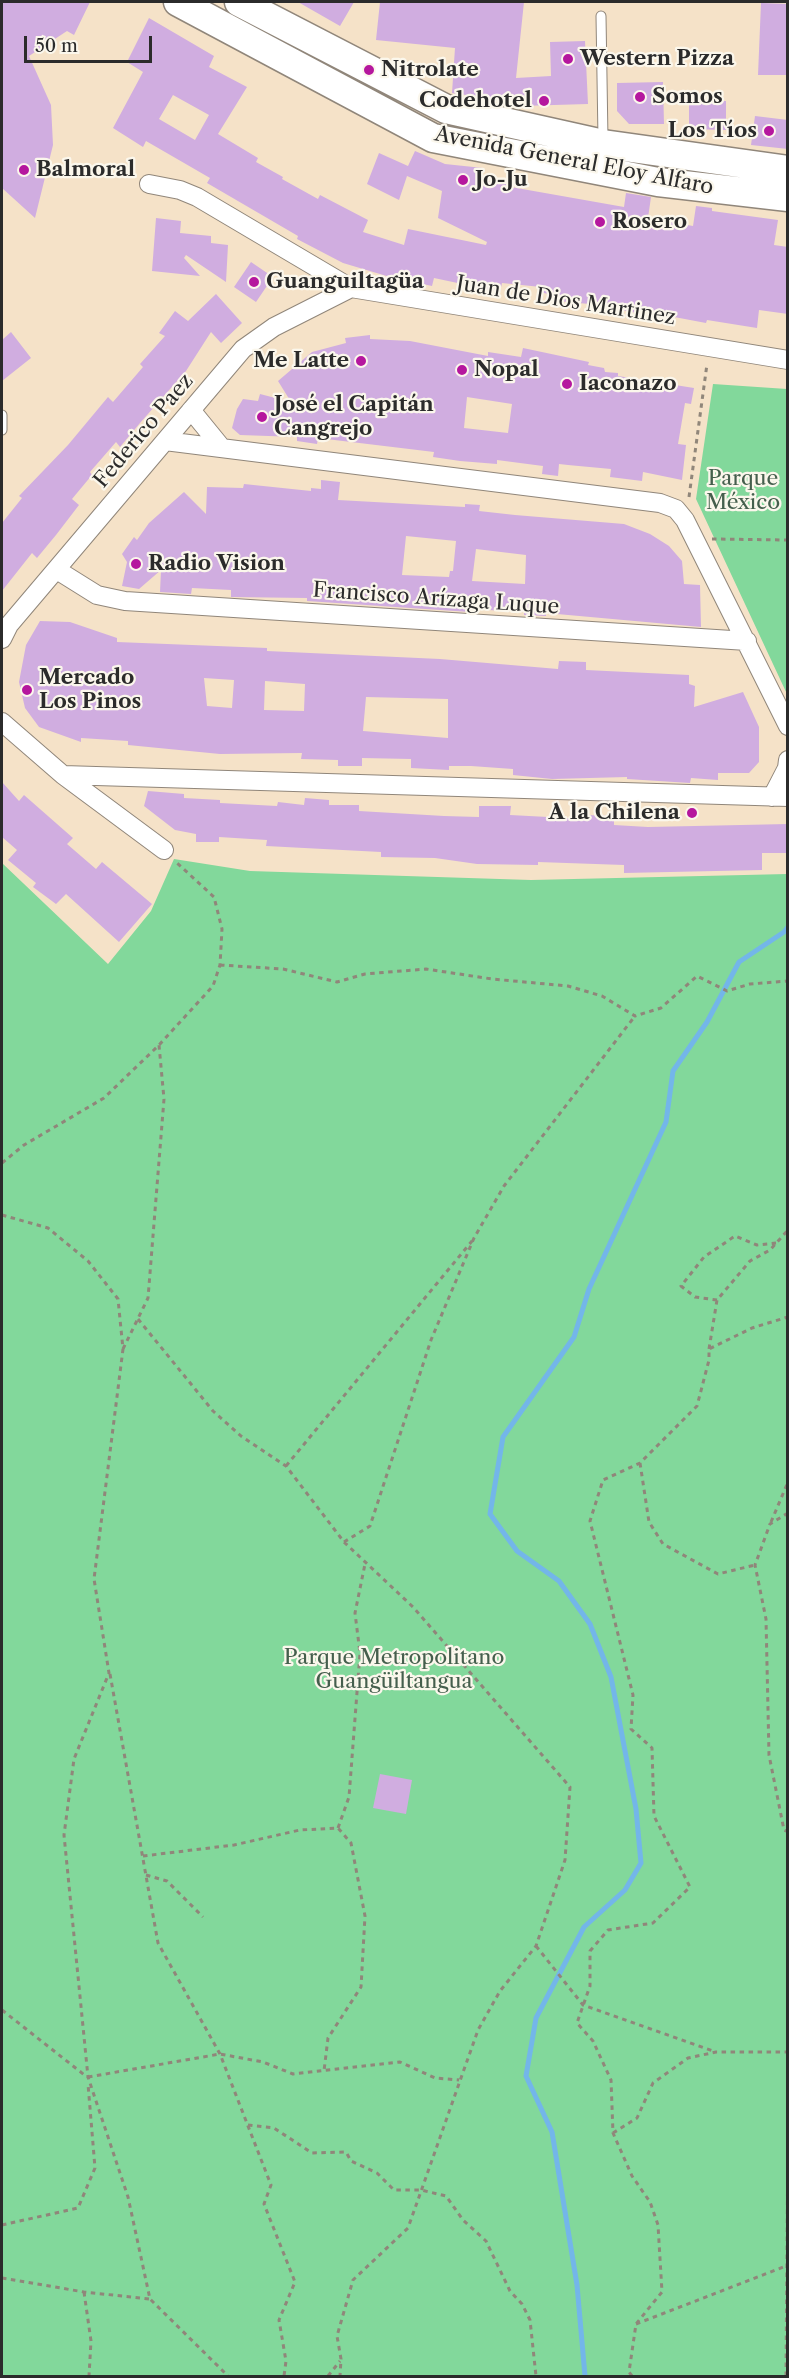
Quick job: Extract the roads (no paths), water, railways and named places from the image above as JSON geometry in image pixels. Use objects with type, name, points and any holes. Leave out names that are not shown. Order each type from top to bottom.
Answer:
[{"type":"main road","name":"Avenida General Eloy Alfaro","points":[[178,2],[433,138],[658,182],[788,197]]},
{"type":"main road","name":"Avenida General Eloy Alfaro","points":[[239,2],[446,109],[603,144],[788,170]]},
{"type":"street","name":"Juan de Dios Martinez","points":[[149,184],[180,190],[197,197],[351,288],[788,360]]},
{"type":"street","name":"Federico Paez","points":[[2,639],[9,625],[243,349],[274,327],[351,288]]},
{"type":"street","points":[[191,410],[222,448]]},
{"type":"street","points":[[165,441],[660,503],[676,509],[685,520],[747,641],[787,725],[788,736]]},
{"type":"street","name":"Francisco Arízaga Luque","points":[[57,570],[97,595],[125,601],[747,641]]},
{"type":"street","points":[[2,722],[63,775],[164,850]]},
{"type":"street","points":[[63,775],[780,797],[788,760]]},
{"type":"lane","points":[[601,16],[603,144]]},
{"type":"lane","points":[[2,415],[2,430]]},
{"type":"waterway","points":[[585,2376],[577,2285],[552,2132],[526,2076],[536,2018],[584,1927],[625,1890],[641,1863],[636,1809],[611,1677],[590,1624],[559,1581],[517,1551],[490,1514],[503,1437],[574,1337],[589,1289],[666,1122],[673,1071],[707,1022],[739,962],[788,927]]},
{"type":"place","name":"Western Pizza","points":[[568,59]]},
{"type":"place","name":"Nitrolate","points":[[369,70]]},
{"type":"place","name":"Somos","points":[[640,97]]},
{"type":"place","name":"Codehotel","points":[[544,101]]},
{"type":"place","name":"Los Tíos","points":[[769,131]]},
{"type":"place","name":"Balmoral","points":[[24,170]]},
{"type":"place","name":"Jo-Ju","points":[[463,180]]},
{"type":"place","name":"Rosero","points":[[600,222]]},
{"type":"place","name":"Guanguiltagüa","points":[[254,282]]},
{"type":"place","name":"Me Latte","points":[[361,361]]},
{"type":"place","name":"Nopal","points":[[462,370]]},
{"type":"place","name":"Iaconazo","points":[[567,384]]},
{"type":"place","name":"José el Capitán Cangrejo","points":[[262,417]]},
{"type":"place","name":"Radio Vision","points":[[136,564]]},
{"type":"place","name":"Mercado Los Pinos","points":[[27,690]]},
{"type":"place","name":"A la Chilena","points":[[692,813]]},
{"type":"park label","name":"Parque México","points":[[743,491]]},
{"type":"park label","name":"Parque Metropolitano Guangüiltangua","points":[[394,1670]]}]
